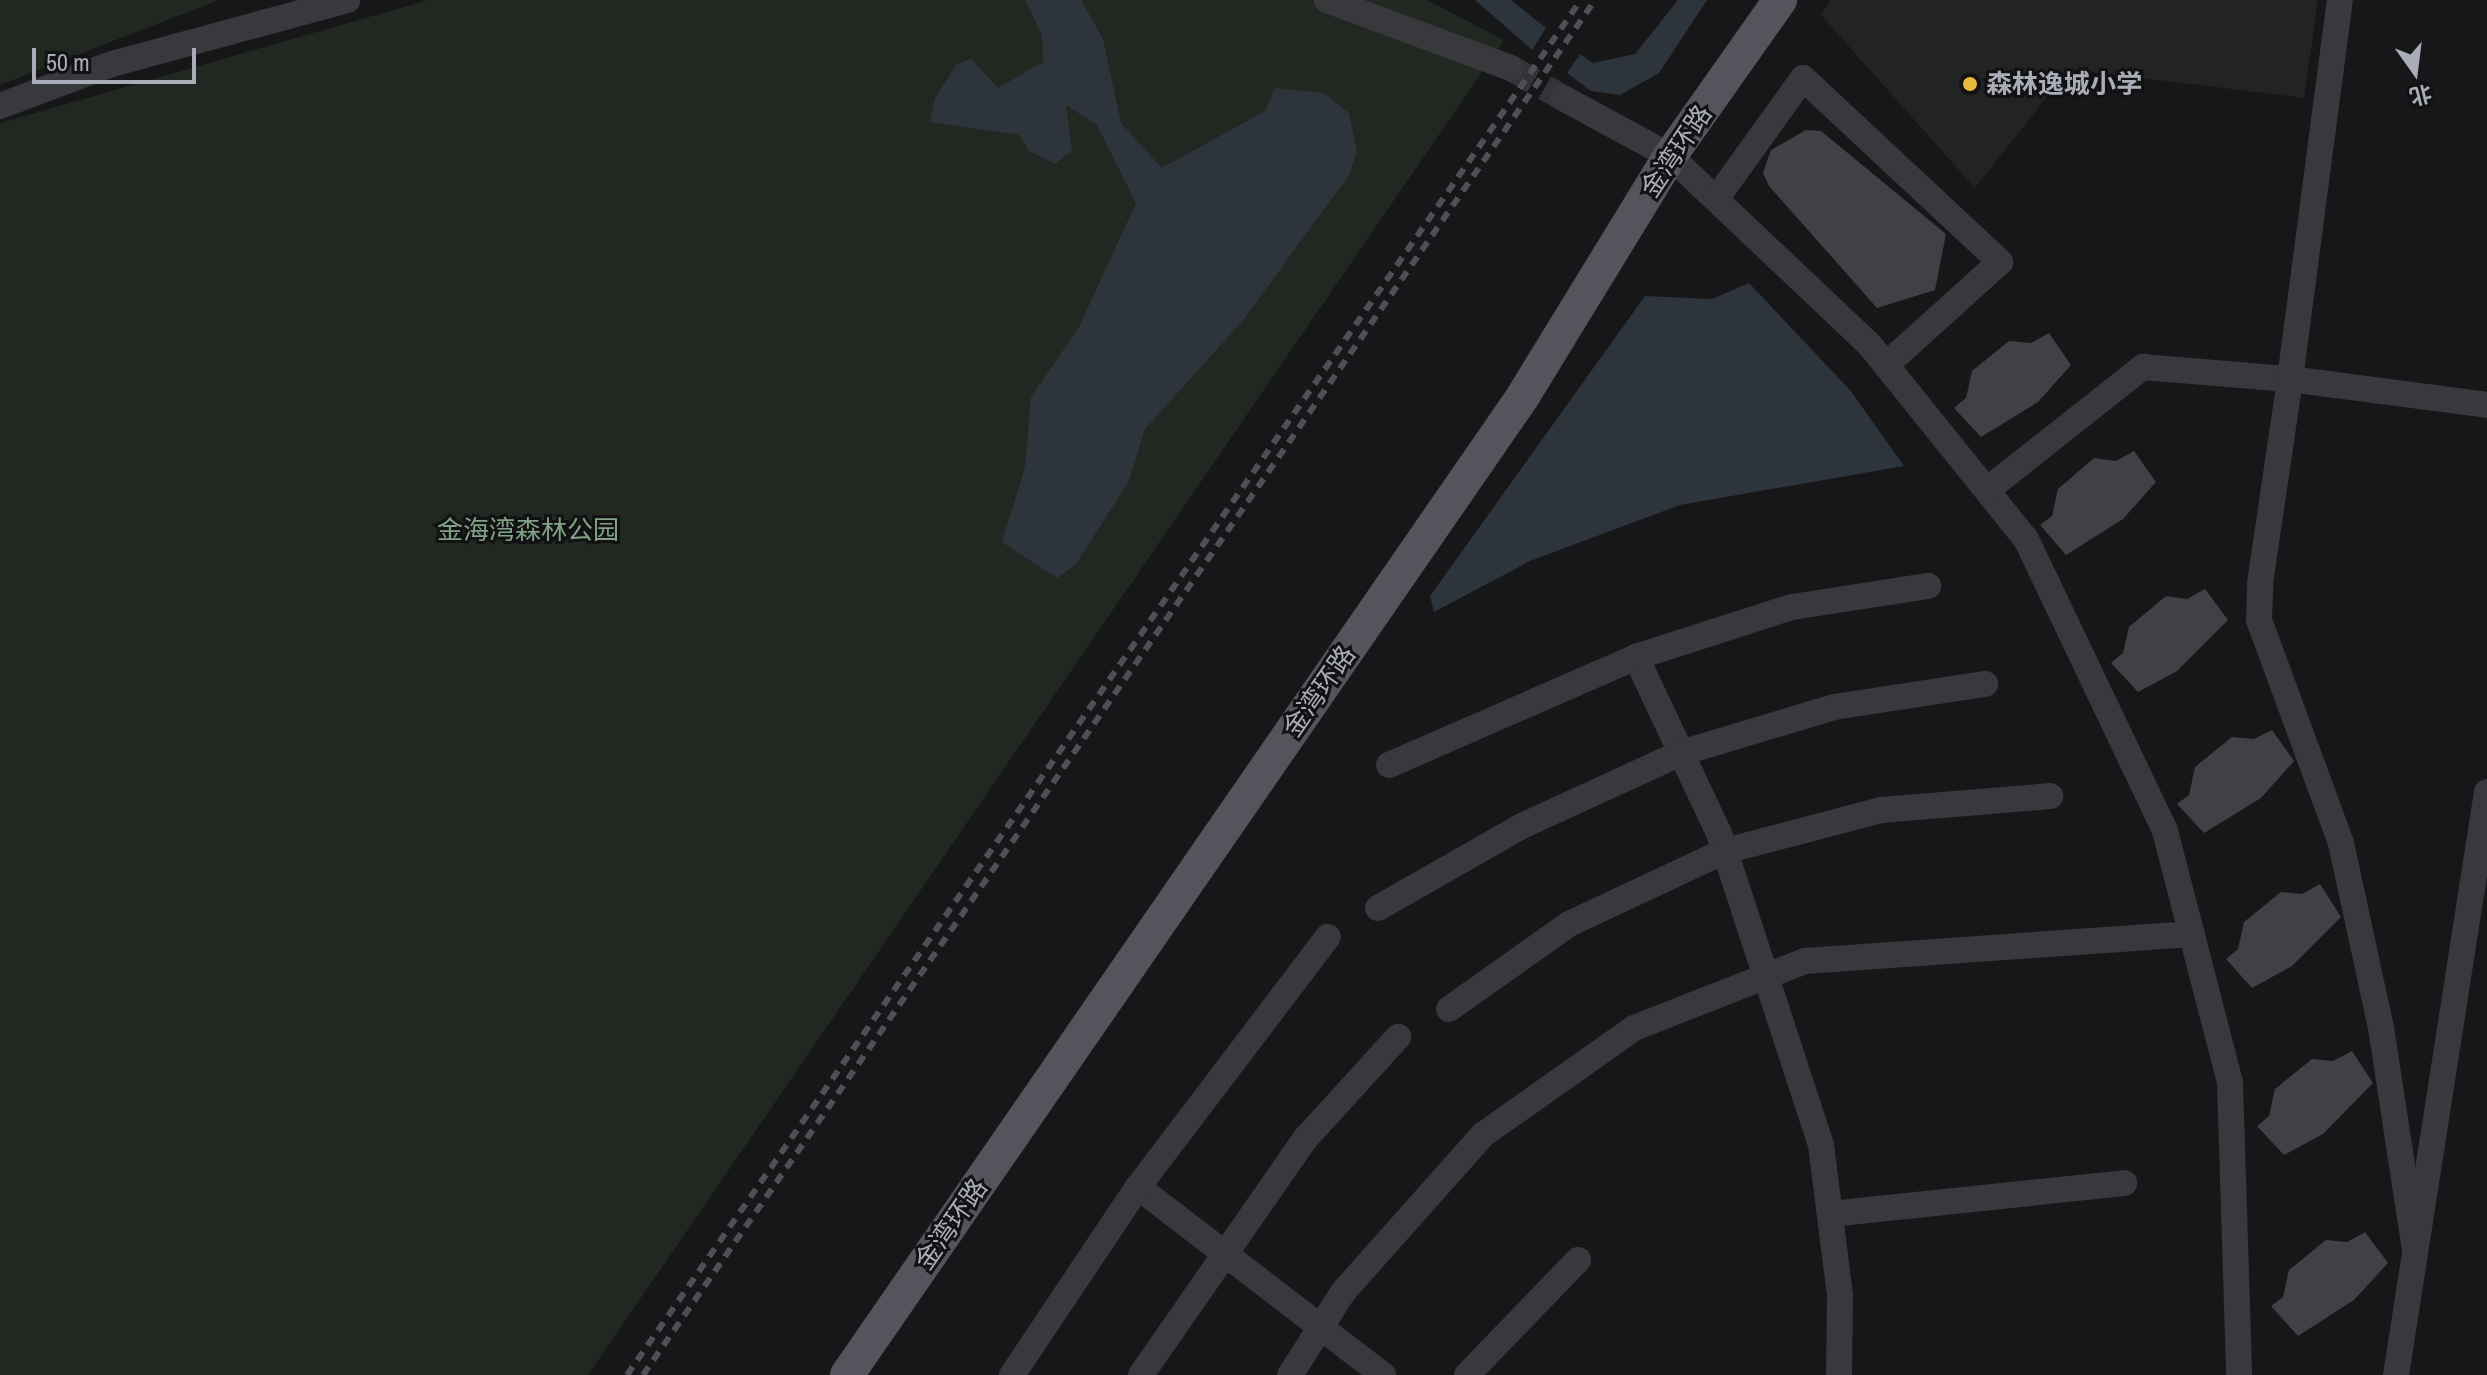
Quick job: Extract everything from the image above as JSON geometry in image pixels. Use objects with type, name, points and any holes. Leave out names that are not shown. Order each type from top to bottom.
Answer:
[{"type":"main road","name":"金湾环路","points":[[847,1375],[1523,396],[1670,156],[1780,0]]},
{"type":"street","points":[[0,106],[112,64],[347,0]]},
{"type":"street","points":[[1327,0],[1511,68]]},
{"type":"street","points":[[2340,0],[2259,620],[2341,843],[2381,1028],[2415,1250]]},
{"type":"street","points":[[1716,199],[1803,78],[2000,262],[1886,365]]},
{"type":"street","points":[[1563,98],[1670,156],[1716,199],[1886,365],[2026,539],[2165,831],[2230,1083],[2239,1375]]},
{"type":"street","points":[[1987,490],[2143,367],[2290,379],[2487,405]]},
{"type":"street","points":[[1389,765],[1636,657],[1792,607],[1928,586]]},
{"type":"street","points":[[1636,657],[1725,851],[1770,975],[1821,1145],[1830,1214],[1839,1375]]},
{"type":"street","points":[[1378,908],[1522,826],[1681,753],[1834,707],[1985,684]]},
{"type":"street","points":[[2396,1375],[2487,792]]},
{"type":"street","points":[[1449,1009],[1569,924],[1725,851],[1881,810],[2050,796]]},
{"type":"street","points":[[1290,1375],[1323,1322],[1484,1134],[1634,1028],[1805,961],[2192,934]]},
{"type":"street","points":[[1012,1375],[1138,1187],[1328,937]]},
{"type":"street","points":[[1141,1375],[1306,1138],[1398,1037]]},
{"type":"street","points":[[1830,1214],[2124,1183]]},
{"type":"street","points":[[1138,1187],[1323,1322],[1383,1375]]},
{"type":"street","points":[[1467,1375],[1578,1260]]},
{"type":"shaded area","points":[[1025,0],[1081,0],[1103,39],[1121,123],[1162,168],[1265,111],[1275,88],[1324,93],[1349,113],[1357,151],[1349,175],[1244,319],[1145,429],[1129,481],[1076,564],[1057,578],[1002,542],[1025,467],[1031,397],[1079,327],[1136,203],[1097,125],[1066,105],[1072,150],[1055,164],[1029,151],[1019,135],[930,122],[935,98],[957,64],[971,59],[998,88],[1043,62],[1042,35]]},
{"type":"shaded area","points":[[1475,0],[1511,0],[1546,28],[1532,50]]},
{"type":"shaded area","points":[[1678,0],[1707,0],[1659,73],[1620,95],[1591,91],[1567,73],[1580,54],[1593,63],[1635,54]]},
{"type":"shaded area","name":"森林逸城小学","points":[[1831,0],[2318,0],[2304,98],[2069,69],[1975,188],[1821,15]]},
{"type":"shaded area","points":[[1749,283],[1850,390],[1904,466],[1680,505],[1530,561],[1434,612],[1430,596],[1645,296],[1712,299]]},
{"type":"green space","points":[[0,0],[219,0],[0,85]]},
{"type":"green space","name":"金海湾森林公园","points":[[428,0],[1427,0],[1504,40],[588,1375],[0,1375],[0,123]]},
{"type":"building","points":[[1806,130],[1821,131],[1946,234],[1935,290],[1877,308],[1769,186],[1763,173],[1771,150]]},
{"type":"building","points":[[2049,333],[2071,365],[2038,402],[1981,437],[1954,408],[1966,398],[1972,371],[2009,341],[2031,343]]},
{"type":"building","points":[[2134,451],[2156,482],[2123,519],[2066,555],[2040,525],[2052,516],[2058,489],[2094,458],[2116,461]]},
{"type":"building","points":[[2205,589],[2228,620],[2177,671],[2138,692],[2111,663],[2123,653],[2129,627],[2166,596],[2187,599]]},
{"type":"building","points":[[2272,730],[2294,761],[2261,798],[2204,833],[2177,804],[2189,795],[2195,767],[2232,737],[2254,739]]},
{"type":"building","points":[[2320,884],[2341,917],[2292,966],[2252,988],[2226,959],[2238,949],[2244,922],[2281,892],[2302,894]]},
{"type":"building","points":[[2352,1051],[2373,1083],[2323,1134],[2284,1155],[2257,1126],[2269,1116],[2275,1089],[2312,1059],[2333,1061]]},
{"type":"building","points":[[2365,1232],[2388,1263],[2354,1300],[2298,1336],[2271,1306],[2283,1297],[2289,1270],[2326,1240],[2347,1242]]},
{"type":"tunnel","points":[[1511,68],[1563,98]]},
{"type":"railway","points":[[627,1375],[1581,0]]},
{"type":"railway","points":[[643,1375],[1595,0]]},
{"type":"place","name":"森林逸城小学","points":[[1970,84]]}]
